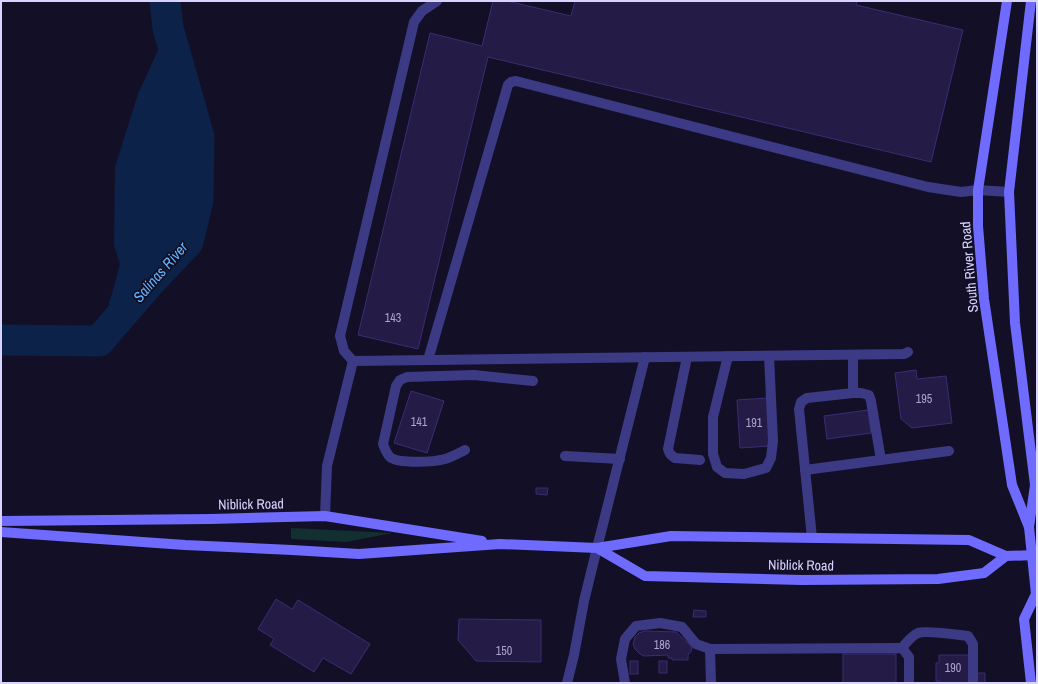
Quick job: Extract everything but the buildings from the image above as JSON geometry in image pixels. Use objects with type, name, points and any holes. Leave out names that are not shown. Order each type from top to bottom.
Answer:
[{"type":"main road","name":"South River Road","points":[[1007,1],[978,190],[978,226],[984,299],[1010,477],[1029,527],[1035,556],[1036,595],[1024,619],[1032,683]]},
{"type":"main road","name":"South River Road","points":[[1029,527],[1035,485],[1015,323],[1009,192],[1032,1]]},
{"type":"main road","name":"Niblick Road","points":[[1,521],[211,519],[325,516],[500,544]]},
{"type":"main road","name":"Niblick Road","points":[[1,532],[185,545],[359,554],[500,544],[598,548],[671,536],[969,540],[1006,556],[1035,556]]},
{"type":"main road","name":"Niblick Road","points":[[598,548],[645,576],[802,580],[938,579],[984,573],[1006,556]]},
{"type":"street","points":[[437,1],[422,11],[414,22],[340,336],[344,351],[353,361],[853,355],[904,354],[908,352]]},
{"type":"street","points":[[1032,1],[1037,2]]},
{"type":"street","points":[[428,360],[508,85],[511,82],[516,81],[928,187],[961,192],[978,190],[1009,192]]},
{"type":"street","points":[[853,355],[853,393]]},
{"type":"street","points":[[728,356],[713,417],[713,454],[717,467],[725,473],[744,474],[766,468],[771,458],[773,441],[769,356]]},
{"type":"street","points":[[687,357],[668,449],[670,454],[675,458],[700,460]]},
{"type":"street","points":[[567,683],[584,601],[645,358]]},
{"type":"street","points":[[325,516],[327,466],[353,361]]},
{"type":"street","points":[[465,450],[445,459],[428,462],[406,461],[392,458],[385,451],[383,444],[396,386],[400,380],[408,376],[474,375],[533,381]]},
{"type":"street","points":[[812,538],[799,409],[801,402],[807,398],[853,393],[869,395],[882,460]]},
{"type":"street","points":[[805,470],[949,451]]},
{"type":"street","points":[[566,456],[620,459]]},
{"type":"street","points":[[625,683],[621,659],[625,640],[636,626],[660,623],[682,627],[696,644],[710,649],[902,648],[913,636],[920,632],[968,636],[973,644],[973,683]]},
{"type":"street","points":[[902,648],[909,657],[909,683]]},
{"type":"street","points":[[710,649],[711,683]]},
{"type":"green space","points":[[291,528],[392,533],[346,542],[291,539]]},
{"type":"water","points":[[168,28],[199,137],[198,200],[188,242],[150,282],[99,341],[120,264],[114,245],[115,167],[138,94]]},
{"type":"waterway","name":"Salinas River","points":[[1,340],[99,341],[150,282],[188,242],[198,200],[199,137],[168,28],[165,1]]}]
